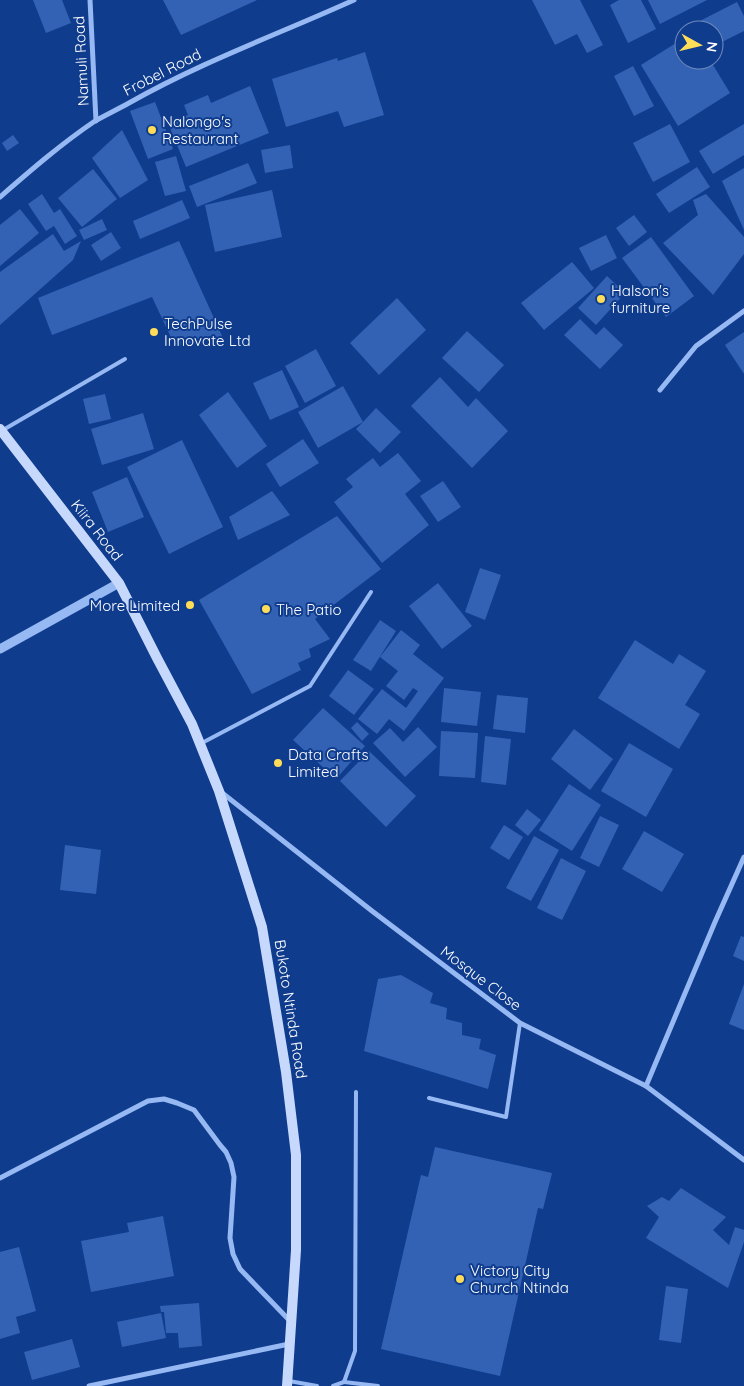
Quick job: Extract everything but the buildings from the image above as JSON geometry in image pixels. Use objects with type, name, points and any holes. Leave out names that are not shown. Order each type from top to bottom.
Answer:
[{"type":"main road","name":"Kiira Road","points":[[1,430],[119,583],[157,658]]},
{"type":"main road","name":"Bukoto Ntinda Road","points":[[157,658],[192,724],[219,790],[262,927],[286,1072],[296,1155],[296,1250],[287,1384]]},
{"type":"street","name":"Namuli Road","points":[[90,0],[96,121]]},
{"type":"street","name":"Frobel Road","points":[[0,197],[47,156],[96,121],[171,80],[354,0]]},
{"type":"street","points":[[660,390],[696,346],[744,312]]},
{"type":"street","points":[[0,649],[119,583]]},
{"type":"street","name":"Mosque Close","points":[[219,790],[372,911],[520,1023],[646,1086],[744,1160]]},
{"type":"street","points":[[646,1086],[744,857]]},
{"type":"street","points":[[0,1178],[148,1101],[164,1099],[194,1110],[226,1152],[231,1163],[234,1177],[230,1238],[233,1254],[240,1269],[291,1322]]},
{"type":"street","points":[[89,1386],[290,1344]]},
{"type":"lane","points":[[1,430],[125,359]]},
{"type":"lane","points":[[200,744],[310,686],[372,592]]},
{"type":"lane","points":[[429,1098],[506,1117],[520,1023]]},
{"type":"lane","points":[[344,1382],[355,1351],[356,1092]]},
{"type":"lane","points":[[332,1386],[344,1382],[378,1386]]},
{"type":"lane","points":[[287,1384],[317,1386]]},
{"type":"place","name":"Nalongo's Restaurant","points":[[152,130]]},
{"type":"place","name":"Halson's furniture","points":[[601,299]]},
{"type":"place","name":"TechPulse Innovate Ltd","points":[[154,332]]},
{"type":"place","name":"More Limited","points":[[190,605]]},
{"type":"place","name":"The Patio","points":[[266,609]]},
{"type":"place","name":"Data Crafts Limited","points":[[278,763]]},
{"type":"place","name":"Victory City Church Ntinda","points":[[460,1279]]}]
